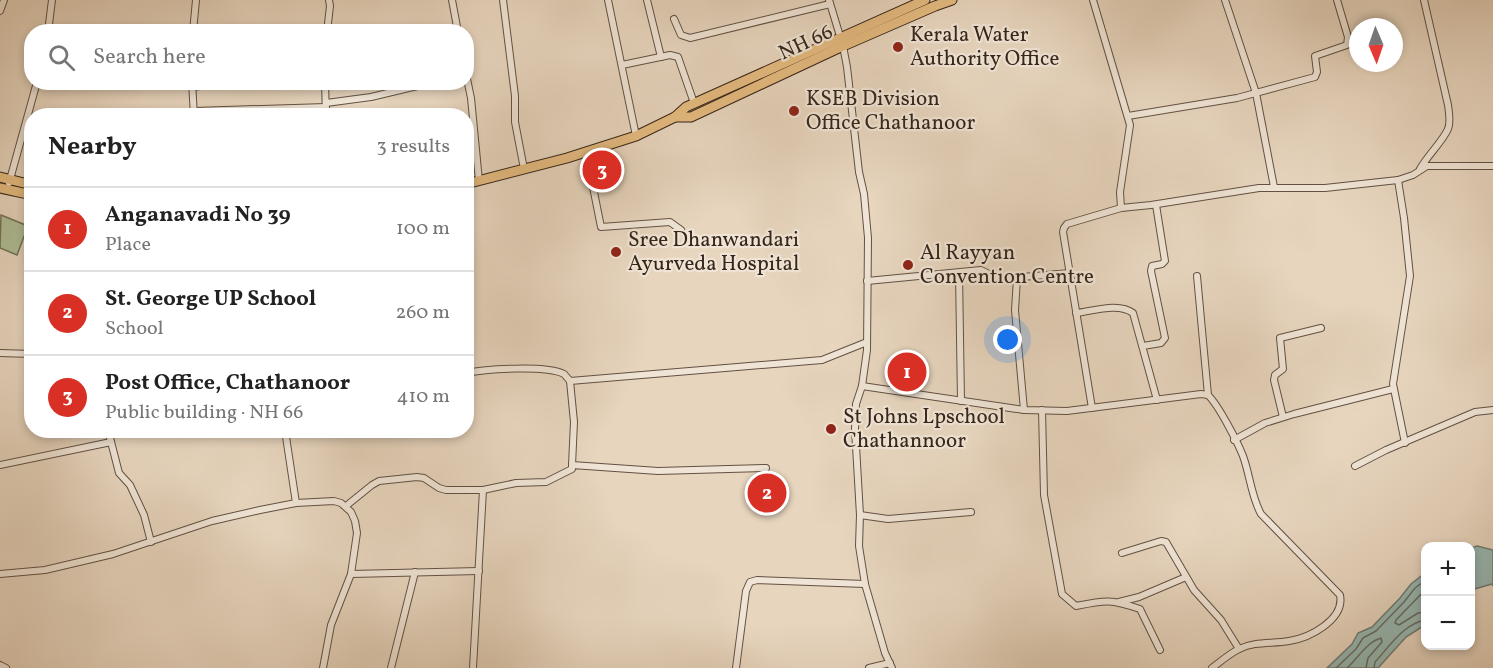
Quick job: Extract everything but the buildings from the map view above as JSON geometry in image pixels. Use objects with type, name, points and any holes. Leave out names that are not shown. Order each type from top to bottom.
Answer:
[{"type":"highway","name":"NH 66","points":[[675,117],[691,117],[925,0]]},
{"type":"highway","name":"NH 66","points":[[474,182],[636,136],[675,117],[686,106],[842,41],[952,0]]},
{"type":"highway","points":[[5,178],[24,183]]},
{"type":"highway","points":[[3,189],[24,193]]},
{"type":"street","points":[[0,11],[4,0]]},
{"type":"street","points":[[49,24],[52,0]]},
{"type":"street","points":[[194,24],[196,0]]},
{"type":"street","points":[[328,24],[329,0]]},
{"type":"street","points":[[453,0],[457,24]]},
{"type":"street","points":[[503,0],[515,96],[514,122],[524,169]]},
{"type":"street","points":[[608,0],[636,136]]},
{"type":"street","points":[[646,0],[661,57]]},
{"type":"street","points":[[1093,0],[1128,116],[1130,134],[1120,192],[1121,208]]},
{"type":"street","points":[[1225,0],[1256,93],[1274,187]]},
{"type":"street","points":[[1128,116],[1256,93],[1315,77],[1317,72],[1315,56],[1347,45],[1348,37],[1337,0]]},
{"type":"street","points":[[1418,172],[1428,154],[1448,129],[1449,120],[1424,0]]},
{"type":"street","points":[[674,19],[681,35],[690,38],[829,2],[842,41],[868,238],[867,342],[862,386],[856,404],[855,429],[860,515],[859,546],[865,584],[891,666],[869,668]]},
{"type":"street","points":[[622,65],[675,55],[680,58],[694,103]]},
{"type":"street","points":[[30,108],[35,90]]},
{"type":"street","points":[[192,90],[194,108]]},
{"type":"street","points":[[325,90],[326,105]]},
{"type":"street","points":[[276,108],[326,105],[400,90]]},
{"type":"street","points":[[470,90],[472,108]]},
{"type":"street","points":[[474,129],[479,181]]},
{"type":"street","points":[[3,189],[5,178],[24,132]]},
{"type":"street","points":[[586,152],[601,227],[670,222],[681,230]]},
{"type":"street","points":[[1092,408],[1064,228],[1071,222],[1121,208],[1259,188],[1324,188],[1398,180],[1427,166],[1493,166]]},
{"type":"street","points":[[1398,180],[1410,276],[1393,389],[1405,443]]},
{"type":"street","points":[[1143,346],[1163,342],[1165,338],[1151,271],[1152,266],[1165,261],[1156,204]]},
{"type":"street","points":[[867,281],[981,270],[995,279],[1070,273]]},
{"type":"street","points":[[959,273],[961,400]]},
{"type":"street","points":[[1197,276],[1208,395],[1242,455],[1255,500],[1264,518],[1340,595],[1341,600],[1333,618],[1314,631],[1290,641],[1267,642],[1239,649],[1212,668]]},
{"type":"street","points":[[1017,278],[1015,310],[1024,410]]},
{"type":"street","points":[[1076,313],[1118,308],[1129,310],[1135,317],[1157,400]]},
{"type":"street","points":[[1283,417],[1274,380],[1275,375],[1283,369],[1280,338],[1321,328]]},
{"type":"street","points":[[570,381],[822,360],[867,342]]},
{"type":"street","points":[[0,353],[24,354]]},
{"type":"street","points":[[346,506],[379,481],[409,477],[424,478],[446,490],[483,490],[516,483],[546,482],[572,469],[574,422],[570,381],[564,374],[530,369],[474,372]]},
{"type":"street","points":[[862,386],[1024,410],[1092,408],[1208,395]]},
{"type":"street","points":[[1234,440],[1265,423],[1283,417],[1393,389]]},
{"type":"street","points":[[1042,410],[1044,495],[1062,594],[1076,606],[1106,600],[1140,609],[1160,650]]},
{"type":"street","points":[[1355,466],[1475,412],[1493,410]]},
{"type":"street","points":[[110,438],[119,473],[130,485],[144,515],[151,542]]},
{"type":"street","points":[[286,438],[296,503]]},
{"type":"street","points":[[0,465],[111,442]]},
{"type":"street","points":[[572,465],[658,471],[766,468]]},
{"type":"street","points":[[473,668],[483,490]]},
{"type":"street","points":[[0,574],[45,570],[113,554],[212,521],[296,503],[334,501],[346,506],[354,518],[357,530],[351,574],[331,625],[323,668]]},
{"type":"street","points":[[860,515],[888,519],[971,512]]},
{"type":"street","points":[[1122,553],[1164,541],[1185,578],[1221,620],[1239,649]]},
{"type":"street","points":[[351,574],[479,571]]},
{"type":"street","points":[[391,668],[415,572]]},
{"type":"street","points":[[1119,602],[1139,597],[1185,578]]},
{"type":"street","points":[[736,668],[746,591],[750,582],[865,584]]},
{"type":"street","points":[[0,665],[6,668]]},
{"type":"green space","points":[[1,215],[24,224],[24,237],[17,255],[0,248]]},
{"type":"water","points":[[1475,547],[1493,550],[1493,586],[1492,584],[1475,589]]},
{"type":"water","points":[[1421,576],[1421,628],[1406,637],[1378,668],[1327,668],[1352,644],[1358,633],[1372,627]]},
{"type":"place","name":"Kerala Water Authority Office","points":[[898,47]]},
{"type":"place","name":"KSEB Division Office Chathanoor","points":[[794,111]]},
{"type":"place","name":"Post Office, Chathanoor","points":[[602,170]]},
{"type":"place","name":"Sree Dhanwandari Ayurveda Hospital","points":[[616,252]]},
{"type":"place","name":"Al Rayyan Convention Centre","points":[[908,265]]},
{"type":"place","name":"Anganavadi No 39","points":[[907,372]]},
{"type":"place","name":"St Johns Lpschool Chathannoor","points":[[831,429]]},
{"type":"place","name":"St. George UP School","points":[[767,493]]}]
